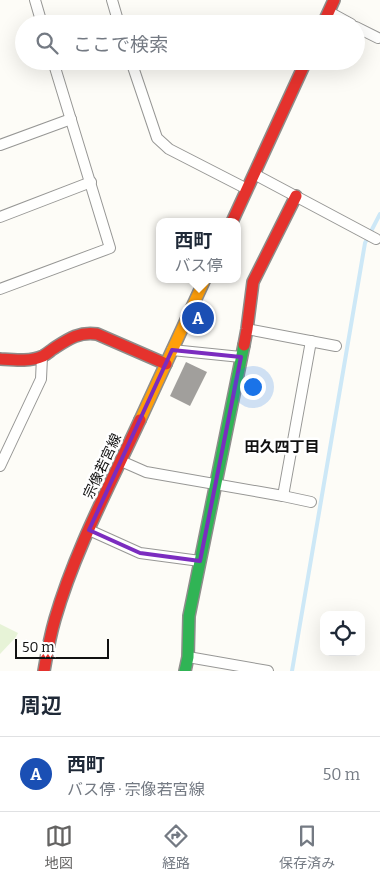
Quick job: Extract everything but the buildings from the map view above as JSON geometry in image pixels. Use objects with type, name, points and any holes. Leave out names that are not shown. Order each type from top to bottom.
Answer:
[{"type":"street","points":[[34,0],[39,15]]},
{"type":"street","points":[[112,0],[116,15]]},
{"type":"street","points":[[328,15],[334,0]]},
{"type":"street","points":[[329,12],[334,15]]},
{"type":"street","points":[[365,32],[378,38]]},
{"type":"street","points":[[0,289],[110,248],[57,70]]},
{"type":"street","points":[[134,70],[156,138],[169,149],[247,189]]},
{"type":"street","points":[[234,218],[302,70]]},
{"type":"street","points":[[0,145],[71,119]]},
{"type":"street","points":[[254,174],[376,239]]},
{"type":"street","points":[[0,217],[91,182]]},
{"type":"street","points":[[185,671],[188,657],[189,616],[247,329],[253,282],[296,196]]},
{"type":"street","name":"宗像若宮線","points":[[44,671],[51,631],[63,592],[89,530],[203,283]]},
{"type":"street","points":[[247,329],[336,346]]},
{"type":"street","points":[[0,358],[24,361],[42,357],[70,338],[89,332],[166,364]]},
{"type":"street","points":[[283,496],[311,341]]},
{"type":"street","points":[[172,350],[241,358]]},
{"type":"street","points":[[0,466],[41,379],[42,357]]},
{"type":"street","points":[[121,461],[146,472],[311,502]]},
{"type":"street","points":[[89,530],[140,553],[200,561]]},
{"type":"street","points":[[188,657],[268,671]]},
{"type":"highlighted area","points":[[172,350],[241,357],[200,561],[140,553],[89,530]]},
{"type":"green space","points":[[0,624],[18,633],[0,654]]},
{"type":"waterway","points":[[292,671],[365,243],[380,214]]},
{"type":"traffic: fast","points":[[185,671],[188,657],[189,616],[244,345]]},
{"type":"traffic: slow","points":[[140,420],[203,283]]},
{"type":"traffic: jam","points":[[327,15],[334,0]]},
{"type":"traffic: jam","points":[[234,218],[302,70]]},
{"type":"traffic: jam","points":[[244,345],[253,282],[296,196]]},
{"type":"traffic: jam","points":[[0,359],[22,360],[38,358],[63,342],[79,335],[91,333],[166,364]]},
{"type":"traffic: jam","points":[[44,671],[53,625],[72,568],[140,420]]},
{"type":"place","name":"西町","points":[[198,318]]},
{"type":"district","name":"田久四丁目","points":[[282,447]]}]
